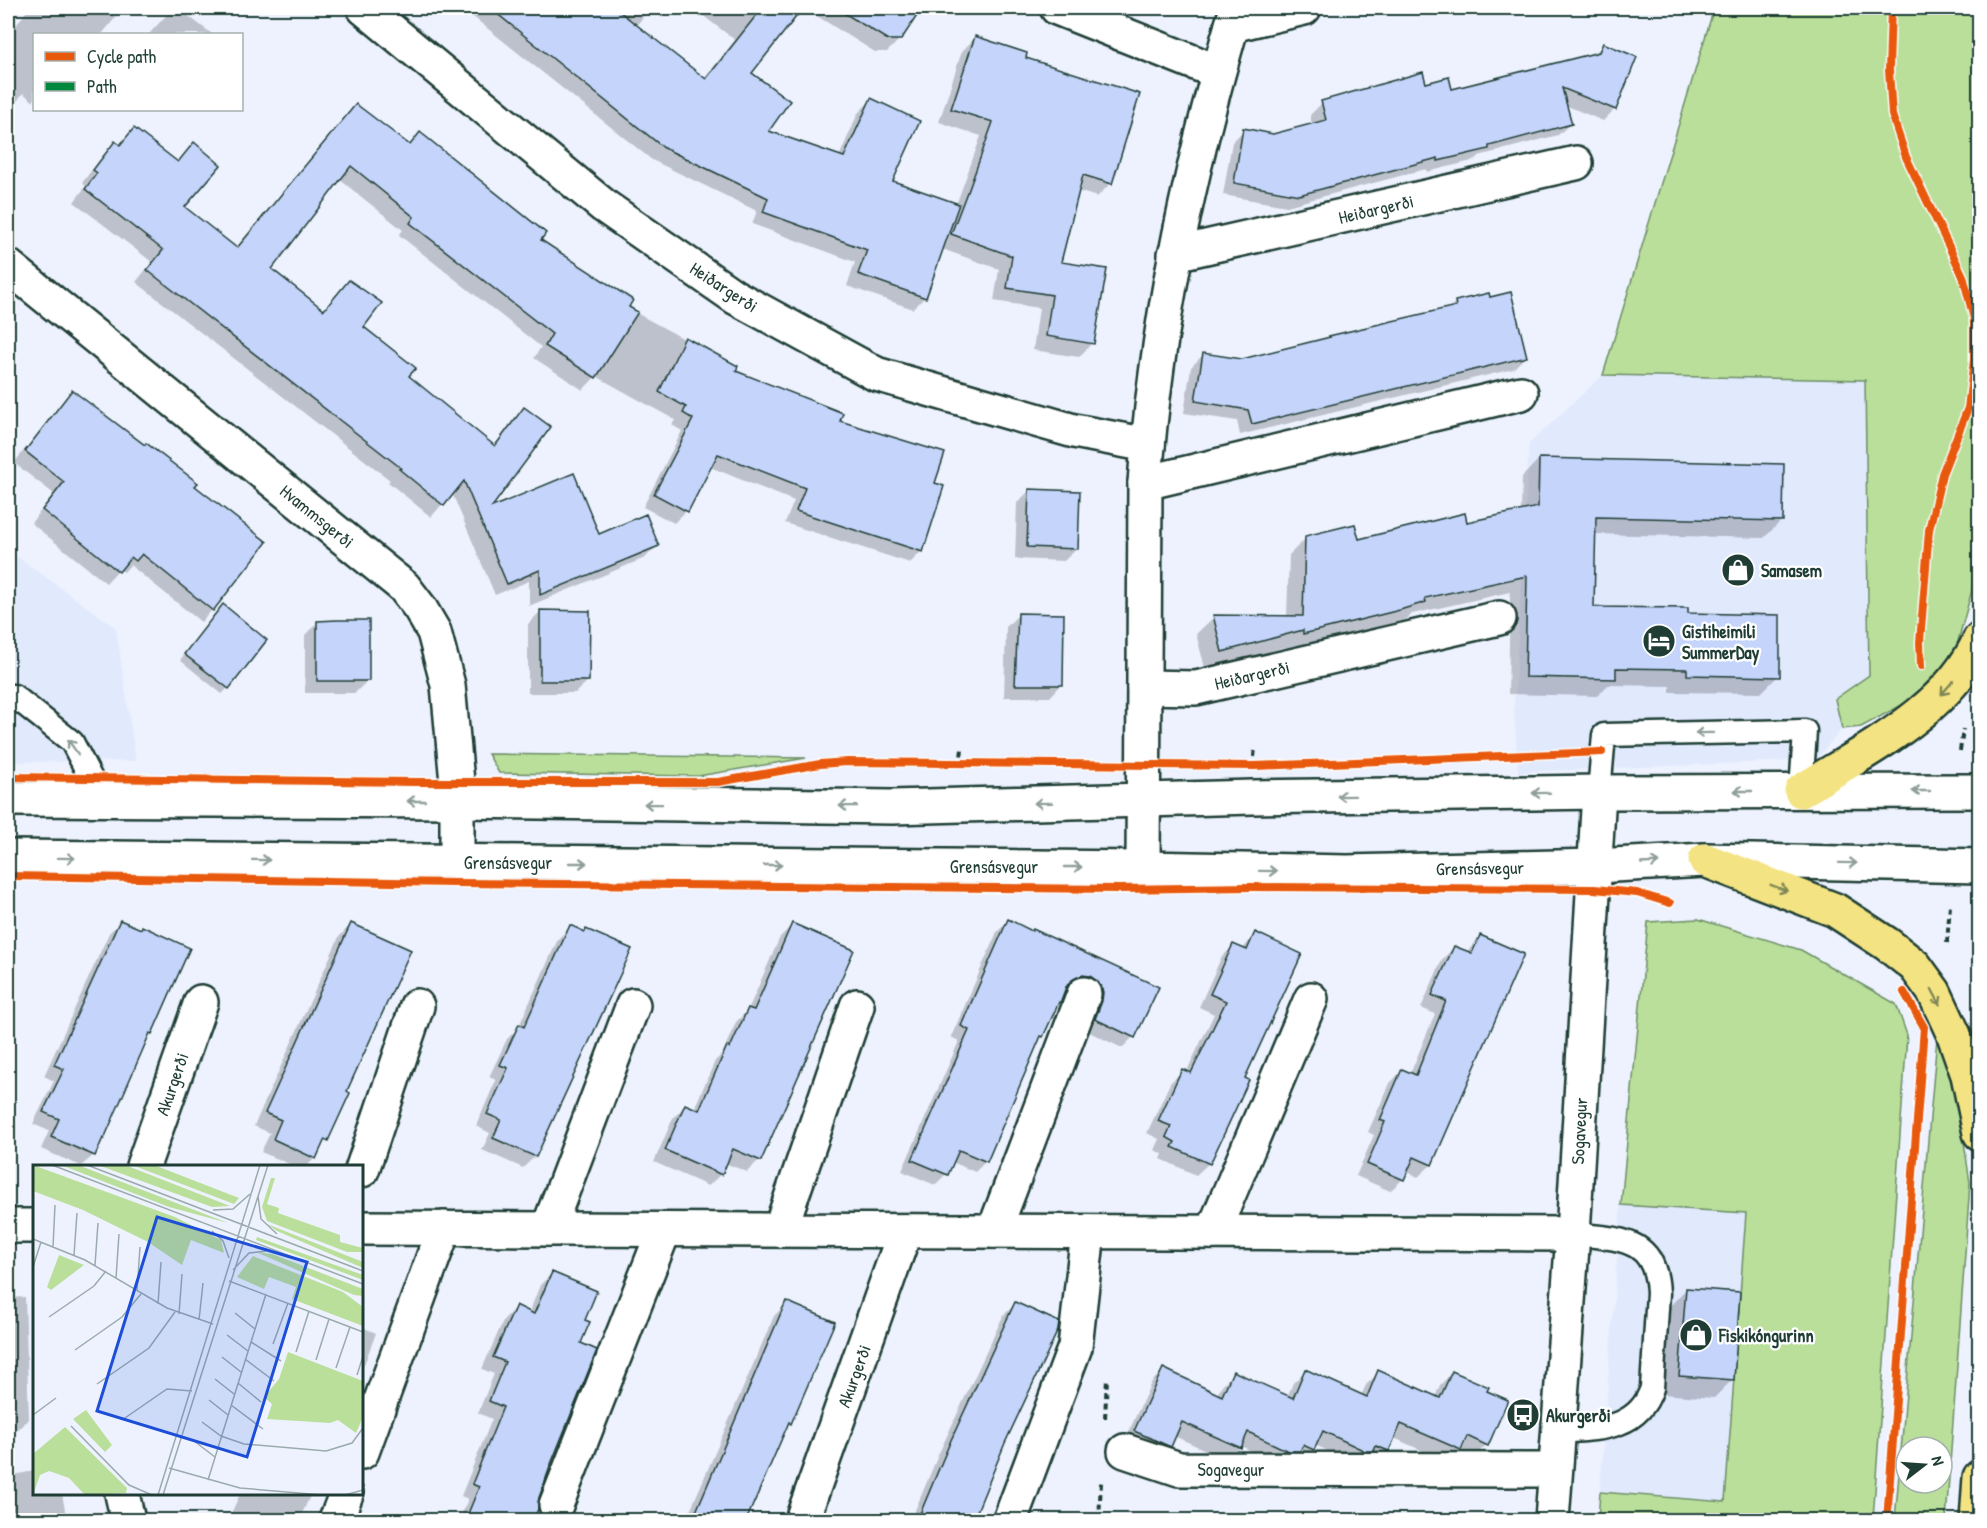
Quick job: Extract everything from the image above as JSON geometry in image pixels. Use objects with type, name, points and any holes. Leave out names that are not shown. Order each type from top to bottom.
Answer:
[{"type":"highway","points":[[1801,791],[1910,723],[1946,691],[1972,657],[1980,639]]},
{"type":"highway","points":[[1705,860],[1835,910],[1887,944],[1915,966],[1934,992],[1954,1035],[1968,1075],[1980,1133]]},
{"type":"highway","points":[[1977,1521],[1980,1477]]},
{"type":"street","name":"Heiðargerði","points":[[364,8],[604,206],[735,297],[876,374],[1074,432],[1148,445]]},
{"type":"street","points":[[1057,8],[1218,72]]},
{"type":"street","points":[[1143,868],[1145,483],[1148,445],[1175,254],[1218,72],[1234,16],[1304,8]]},
{"type":"street","name":"Heiðargerði","points":[[1175,254],[1576,163]]},
{"type":"street","name":"Hvammsgerði","points":[[8,266],[404,587],[420,608],[434,632],[448,685],[458,801],[457,862]]},
{"type":"street","points":[[1145,483],[1521,393]]},
{"type":"street","name":"Heiðargerði","points":[[1144,687],[1196,688],[1499,618]]},
{"type":"street","points":[[8,799],[458,801],[892,807],[1599,792],[1980,791]]},
{"type":"street","name":"Sogavegur","points":[[1552,1521],[1573,1234],[1599,792]]},
{"type":"street","name":"Grensásvegur","points":[[8,857],[1347,872],[1595,866],[1705,860],[1980,866]]},
{"type":"street","points":[[994,1231],[1084,994]]},
{"type":"street","points":[[1213,1232],[1311,999]]},
{"type":"street","name":"Akurgerði","points":[[143,1165],[201,1002]]},
{"type":"street","points":[[548,1229],[633,1005]]},
{"type":"street","points":[[363,1167],[417,1006]]},
{"type":"street","points":[[780,1230],[857,1006]]},
{"type":"street","points":[[8,1226],[33,1226]]},
{"type":"street","points":[[363,1228],[1573,1234]]},
{"type":"street","points":[[363,1449],[444,1228]]},
{"type":"street","points":[[555,1504],[664,1230]]},
{"type":"street","name":"Akurgerði","points":[[802,1521],[905,1231]]},
{"type":"street","points":[[1010,1521],[1075,1347],[1088,1232]]},
{"type":"street","name":"Sogavegur","points":[[1125,1452],[1179,1469],[1555,1470]]},
{"type":"street","points":[[122,1495],[128,1521]]},
{"type":"street","points":[[336,1521],[346,1495]]},
{"type":"lane","points":[[11,696],[72,742],[101,798]]},
{"type":"lane","points":[[1599,792],[1604,735],[1804,730],[1801,791]]},
{"type":"lane","points":[[1558,1432],[1604,1428],[1626,1420],[1639,1412],[1648,1401],[1652,1388],[1658,1293],[1654,1265],[1635,1244],[1573,1234]]},
{"type":"path","points":[[950,763],[972,764]]},
{"type":"path","points":[[1947,945],[1950,905]]},
{"type":"shaded area","points":[[1603,375],[1865,379],[1869,675],[1835,699],[1842,729],[1816,760],[1518,772],[1514,706],[1529,444]]},
{"type":"shaded area","points":[[8,550],[116,628],[136,761],[8,762]]},
{"type":"shaded area","points":[[1621,1205],[1746,1213],[1725,1502],[1600,1492]]},
{"type":"green space","points":[[1714,8],[1979,8],[1979,445],[1972,590],[1952,663],[1911,700],[1861,727],[1842,729],[1835,699],[1869,675],[1865,380],[1603,375]]},
{"type":"green space","points":[[488,754],[806,758],[698,776],[499,773]]},
{"type":"green space","points":[[1698,919],[1801,950],[1896,1004],[1907,1035],[1873,1520],[1598,1520],[1600,1492],[1725,1502],[1746,1213],[1621,1205],[1648,922]]},
{"type":"green space","points":[[1938,1026],[1958,1102],[1970,1183],[1952,1435],[1902,1435]]},
{"type":"green space","points":[[1897,1495],[1948,1495],[1946,1520],[1895,1520]]},
{"type":"building","points":[[490,8],[615,8],[706,79],[762,8],[803,8],[752,73],[790,101],[769,131],[844,157],[871,98],[920,121],[893,181],[959,204],[926,298],[858,274],[867,250],[763,212],[768,198],[664,148]]},
{"type":"building","points":[[836,8],[922,8],[901,40],[888,40]]},
{"type":"building","points":[[975,36],[1027,53],[1026,58],[1140,94],[1112,184],[1083,175],[1061,262],[1107,269],[1094,344],[1046,336],[1052,295],[1007,288],[1012,256],[951,234],[993,122],[951,109]]},
{"type":"building","points":[[1603,43],[1637,57],[1616,110],[1562,88],[1572,124],[1489,146],[1489,149],[1438,161],[1438,158],[1299,195],[1234,183],[1243,128],[1273,134],[1326,120],[1321,101],[1423,72],[1426,83],[1449,77],[1452,89],[1599,52]]},
{"type":"building","points":[[356,104],[410,145],[420,132],[546,233],[541,240],[633,300],[629,307],[638,312],[596,378],[545,346],[552,334],[410,223],[414,217],[351,166],[272,269],[324,310],[349,280],[382,303],[364,327],[416,368],[409,376],[495,446],[524,407],[551,427],[492,507],[574,473],[599,534],[646,514],[659,546],[540,595],[540,570],[507,584],[464,481],[444,506],[399,469],[401,468],[147,270],[163,250],[85,189],[97,173],[93,170],[115,141],[120,145],[134,128],[178,162],[194,142],[221,165],[185,207],[237,248]]},
{"type":"building","points":[[1511,292],[1527,357],[1252,424],[1248,410],[1195,401],[1203,353],[1242,359],[1456,306],[1455,301],[1489,293],[1490,297]]},
{"type":"building","points":[[685,337],[738,366],[736,371],[843,413],[840,421],[945,453],[935,483],[944,486],[923,552],[796,511],[805,488],[718,454],[688,512],[654,494],[693,419],[683,413],[686,407],[659,392]]},
{"type":"building","points":[[72,390],[198,483],[195,486],[267,542],[213,611],[142,554],[136,561],[131,557],[119,572],[42,510],[64,482],[25,451]]},
{"type":"building","points":[[1539,458],[1784,464],[1783,521],[1596,517],[1594,607],[1688,608],[1688,613],[1780,615],[1780,677],[1687,675],[1687,669],[1616,668],[1616,679],[1525,677],[1527,576],[1425,598],[1426,602],[1400,610],[1303,634],[1303,630],[1222,652],[1213,615],[1303,616],[1305,536],[1355,524],[1359,539],[1465,513],[1467,522],[1538,507]]},
{"type":"building","points":[[1029,489],[1080,491],[1078,549],[1027,547]]},
{"type":"building","points":[[223,604],[267,640],[229,689],[184,654]]},
{"type":"building","points":[[540,610],[590,611],[589,681],[540,681]]},
{"type":"building","points":[[1018,613],[1064,614],[1063,685],[1015,685]]},
{"type":"building","points":[[369,620],[369,681],[317,681],[317,621]]},
{"type":"building","points":[[1008,919],[1159,987],[1135,1038],[1095,1019],[1103,992],[1098,982],[1090,976],[1082,975],[1072,980],[1066,987],[1043,1037],[1041,1036],[987,1162],[959,1150],[948,1175],[912,1160],[969,1030],[961,1026]]},
{"type":"building","points":[[120,920],[141,929],[142,926],[190,948],[95,1156],[51,1137],[59,1119],[43,1112],[64,1069],[54,1065]]},
{"type":"building","points":[[351,923],[411,950],[347,1091],[350,1093],[328,1141],[325,1139],[316,1159],[273,1139],[281,1120],[265,1113]]},
{"type":"building","points":[[792,923],[854,950],[761,1161],[733,1149],[722,1175],[665,1150],[685,1104],[699,1110],[727,1046],[730,1048],[748,1008],[754,1010]]},
{"type":"building","points":[[570,925],[585,932],[586,929],[632,949],[536,1157],[493,1138],[501,1120],[487,1114],[508,1068],[500,1065],[519,1024],[524,1027]]},
{"type":"building","points":[[1255,932],[1302,954],[1245,1078],[1249,1080],[1210,1164],[1172,1147],[1175,1142],[1166,1137],[1171,1126],[1158,1121],[1182,1069],[1191,1073],[1226,1001],[1210,994],[1233,944],[1247,950]]},
{"type":"building","points":[[1480,935],[1524,954],[1432,1165],[1414,1157],[1404,1180],[1367,1164],[1385,1122],[1380,1120],[1402,1069],[1416,1075],[1446,1001],[1432,995],[1454,946],[1472,953]]},
{"type":"building","points":[[552,1272],[597,1291],[585,1320],[590,1322],[581,1343],[597,1350],[551,1464],[533,1521],[465,1521],[479,1487],[472,1484],[503,1407],[489,1401],[505,1362],[493,1357],[516,1305],[534,1314]]},
{"type":"building","points":[[1686,1288],[1740,1292],[1734,1380],[1679,1376]]},
{"type":"building","points":[[786,1301],[835,1322],[746,1521],[692,1521]]},
{"type":"building","points":[[1015,1302],[1059,1322],[1058,1330],[1005,1443],[973,1521],[917,1521],[951,1440]]},
{"type":"building","points":[[1163,1368],[1222,1396],[1233,1371],[1293,1398],[1305,1369],[1367,1397],[1378,1370],[1440,1398],[1452,1371],[1489,1387],[1487,1391],[1508,1400],[1488,1446],[1467,1436],[1461,1450],[1401,1424],[1389,1451],[1376,1446],[1374,1451],[1365,1451],[1323,1431],[1314,1450],[1303,1445],[1300,1451],[1288,1451],[1248,1432],[1241,1448],[1182,1422],[1171,1447],[1134,1431]]},
{"type":"marked path","points":[[8,189],[11,191],[8,200]]},
{"type":"cycle path","points":[[1891,8],[1889,70],[1892,115],[1906,157],[1963,276],[1974,319],[1974,360],[1968,408],[1942,474],[1929,530],[1920,642],[1921,666]]},
{"type":"cycle path","points":[[8,777],[414,782],[718,782],[820,764],[847,762],[1254,766],[1602,752]]},
{"type":"cycle path","points":[[8,876],[1120,889],[1251,887],[1594,889],[1637,893],[1670,903]]},
{"type":"cycle path","points":[[1887,1520],[1924,1027],[1904,992]]},
{"type":"place","name":"Samasem","points":[[1738,570]]},
{"type":"place","name":"Gistiheimili SummerDay","points":[[1659,641]]},
{"type":"place","name":"Fiskikóngurinn","points":[[1696,1335]]},
{"type":"place","name":"Akurgerði","points":[[1523,1415]]}]
